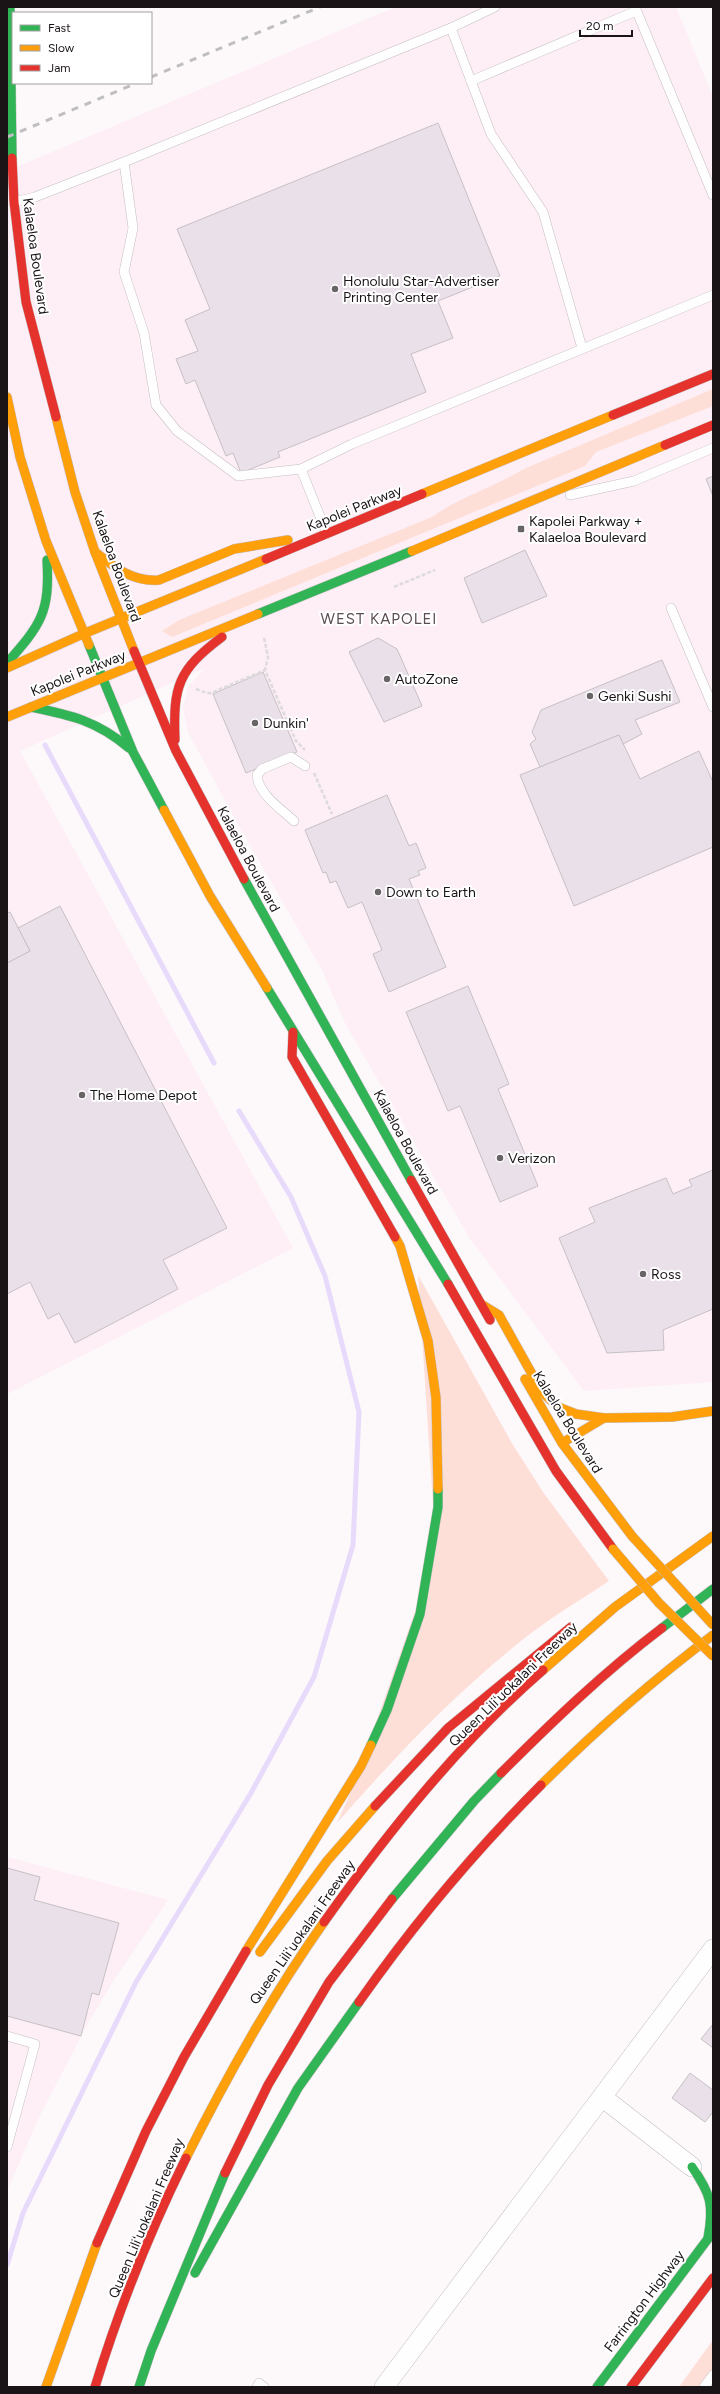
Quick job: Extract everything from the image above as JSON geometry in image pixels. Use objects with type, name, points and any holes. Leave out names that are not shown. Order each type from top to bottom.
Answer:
[{"type":"main road","name":"Kalaeloa Boulevard","points":[[10,7],[11,135],[14,202],[26,302],[73,485],[95,552],[138,664],[176,751],[273,935],[498,1334],[562,1443],[587,1479],[632,1536],[713,1625]]},
{"type":"main road","name":"Kapolei Parkway","points":[[7,668],[83,634],[713,374]]},
{"type":"main road","points":[[7,397],[20,457],[46,541],[83,634],[132,752],[210,896],[425,1245],[556,1470],[613,1549],[659,1603],[713,1656]]},
{"type":"main road","name":"Kapolei Parkway","points":[[7,717],[524,505],[713,425]]},
{"type":"main road","points":[[95,552],[126,575],[150,582],[159,580],[234,549],[327,534]]},
{"type":"main road","points":[[7,663],[36,631],[48,606],[49,588],[46,541]]},
{"type":"main road","points":[[176,751],[174,702],[178,682],[207,648],[248,619]]},
{"type":"main road","points":[[31,707],[98,724],[111,732],[132,752]]},
{"type":"main road","points":[[46,2387],[93,2251],[146,2131],[184,2057],[255,1936],[361,1766],[387,1710],[420,1614],[438,1507],[435,1391],[428,1341],[403,1253],[292,1057],[293,1032]]},
{"type":"main road","points":[[481,1304],[499,1315],[542,1392],[558,1406],[576,1414],[604,1418],[672,1417],[713,1411]]},
{"type":"main road","points":[[562,1443],[604,1418]]},
{"type":"main road","name":"Queen Liliʻuokalani Freeway","points":[[94,2387],[143,2252],[175,2178],[251,2030],[329,1912],[408,1811],[469,1742],[540,1674],[625,1598],[713,1536]]},
{"type":"main road","points":[[139,2387],[151,2351],[216,2191],[268,2085],[329,1982],[412,1873],[474,1801],[547,1727],[623,1658],[713,1590]]},
{"type":"main road","points":[[254,1960],[328,1861],[388,1792],[448,1728],[580,1622],[625,1598]]},
{"type":"main road","points":[[151,2351],[298,2088],[381,1972],[508,1818],[591,1735],[674,1664],[713,1635]]},
{"type":"main road","points":[[184,2057],[245,1973]]},
{"type":"main road","points":[[700,2170],[712,2198],[713,2212],[711,2235]]},
{"type":"main road","name":"Farrington Highway","points":[[597,2387],[711,2235]]},
{"type":"main road","points":[[70,2349],[93,2251]]},
{"type":"main road","points":[[632,2387],[713,2278]]},
{"type":"street","points":[[384,2387],[713,1949]]},
{"type":"street","points":[[602,2097],[700,2170]]},
{"type":"lane","points":[[14,202],[35,197],[124,162],[451,28],[495,7]]},
{"type":"lane","points":[[471,81],[635,9],[713,195]]},
{"type":"lane","points":[[451,28],[491,134],[543,212],[582,348]]},
{"type":"lane","points":[[124,162],[133,228],[124,272],[144,333],[156,405],[177,431],[238,476],[301,469],[352,444],[713,295]]},
{"type":"lane","points":[[524,505],[634,481],[713,448]]},
{"type":"lane","points":[[301,469],[327,534]]},
{"type":"lane","points":[[671,608],[713,707]]},
{"type":"lane","points":[[294,821],[267,796],[258,782],[257,775],[262,769],[291,757],[305,766]]},
{"type":"lane","points":[[7,2036],[35,2044],[7,2147]]},
{"type":"lane","points":[[704,2387],[713,2375]]},
{"type":"lane","points":[[257,2387],[259,2383],[264,2387]]},
{"type":"path","points":[[394,587],[435,570]]},
{"type":"path","points":[[264,638],[268,657],[265,670],[296,741],[303,746],[306,752]]},
{"type":"path","points":[[195,689],[207,694],[211,693],[265,670]]},
{"type":"path","points":[[314,771],[332,814]]},
{"type":"shaded area","points":[[396,7],[676,7],[713,97],[713,1382],[584,1391],[469,1237],[346,1025],[322,970],[235,819],[188,732],[183,708],[188,687],[205,668],[20,751],[293,1248],[7,1394],[7,171]]},
{"type":"shaded area","points":[[713,389],[713,406],[596,452],[585,466],[172,637],[162,631],[179,620],[432,517],[454,504],[524,469]]},
{"type":"shaded area","points":[[418,1275],[513,1445],[543,1492],[609,1581],[531,1633],[471,1683],[424,1728],[337,1823],[354,1785],[436,1552]]},
{"type":"shaded area","points":[[7,1857],[168,1900],[114,1980],[89,2021],[39,2117],[7,2191]]},
{"type":"shaded area","points":[[713,2340],[713,2387],[679,2387]]},
{"type":"building","name":"Honolulu Star-Advertiser Printing Center","points":[[438,123],[500,276],[438,301],[453,338],[411,354],[426,392],[278,452],[280,457],[241,473],[233,453],[226,456],[195,380],[186,384],[176,359],[198,351],[185,320],[210,309],[177,229]]},
{"type":"building","points":[[713,476],[713,496],[706,479]]},
{"type":"building","points":[[525,550],[547,596],[482,623],[464,578]]},
{"type":"building","name":"AutoZone","points":[[378,638],[397,649],[422,706],[384,722],[349,652]]},
{"type":"building","points":[[662,660],[680,702],[635,720],[642,734],[623,744],[619,735],[540,767],[530,744],[536,739],[532,732],[541,710]]},
{"type":"building","name":"Dunkin'","points":[[263,672],[297,752],[246,773],[213,694]]},
{"type":"building","points":[[619,735],[640,779],[699,751],[713,782],[713,847],[574,906],[520,775]]},
{"type":"building","name":"Down to Earth","points":[[387,795],[409,846],[416,843],[426,868],[418,871],[420,875],[409,879],[446,967],[389,992],[373,954],[382,950],[362,902],[348,908],[336,881],[330,883],[326,872],[323,873],[305,830]]},
{"type":"building","name":"The Home Depot","points":[[60,906],[227,1228],[163,1260],[178,1289],[75,1343],[59,1313],[48,1319],[30,1282],[7,1294],[7,963],[30,951],[18,928]]},
{"type":"building","points":[[10,912],[30,951],[7,963],[7,913]]},
{"type":"building","points":[[468,986],[509,1084],[498,1089],[538,1186],[500,1202],[460,1106],[448,1111],[406,1012]]},
{"type":"building","name":"Ross","points":[[713,1170],[713,1309],[663,1330],[664,1350],[607,1353],[559,1238],[595,1222],[589,1208],[666,1178],[673,1194],[692,1186],[689,1180]]},
{"type":"building","points":[[7,1868],[40,1877],[34,1900],[119,1923],[99,1995],[92,1993],[81,2036],[7,2016]]},
{"type":"building","points":[[713,2024],[713,2048],[701,2039]]},
{"type":"building","points":[[690,2073],[713,2090],[713,2112],[705,2122],[672,2098]]},
{"type":"waterway","points":[[45,745],[214,1063]]},
{"type":"waterway","points":[[7,2265],[23,2213],[136,1982],[251,1793],[314,1677],[353,1545],[359,1412],[325,1276],[291,1197],[239,1111]]},
{"type":"railway","points":[[152,77],[320,7]]},
{"type":"railway","points":[[7,137],[135,84]]},
{"type":"traffic: fast","points":[[10,7],[12,158]]},
{"type":"traffic: fast","points":[[258,614],[412,551]]},
{"type":"traffic: fast","points":[[7,663],[28,638],[41,617],[45,606],[47,593],[47,560]]},
{"type":"traffic: fast","points":[[89,645],[133,752],[164,810]]},
{"type":"traffic: fast","points":[[31,707],[83,720],[106,731],[129,748]]},
{"type":"traffic: fast","points":[[244,879],[411,1180]]},
{"type":"traffic: fast","points":[[267,988],[448,1284]]},
{"type":"traffic: fast","points":[[371,1745],[387,1710],[420,1614],[438,1507],[438,1489]]},
{"type":"traffic: fast","points":[[662,1628],[713,1589]]},
{"type":"traffic: fast","points":[[392,1899],[474,1801],[501,1773]]},
{"type":"traffic: fast","points":[[195,2273],[298,2088],[359,2002]]},
{"type":"traffic: fast","points":[[692,2167],[707,2193],[711,2208],[708,2238]]},
{"type":"traffic: fast","points":[[139,2387],[151,2351],[225,2173]]},
{"type":"traffic: fast","points":[[597,2387],[713,2232]]},
{"type":"traffic: slow","points":[[7,397],[20,457],[46,541],[89,645]]},
{"type":"traffic: slow","points":[[422,494],[613,415]]},
{"type":"traffic: slow","points":[[56,417],[75,492],[95,552],[134,651]]},
{"type":"traffic: slow","points":[[412,551],[665,445]]},
{"type":"traffic: slow","points":[[95,552],[125,573],[141,579],[159,580],[234,549],[288,540]]},
{"type":"traffic: slow","points":[[7,668],[83,634],[266,559]]},
{"type":"traffic: slow","points":[[7,717],[258,614]]},
{"type":"traffic: slow","points":[[164,810],[210,896],[267,988]]},
{"type":"traffic: slow","points":[[395,1237],[400,1246],[428,1341],[436,1398],[438,1489]]},
{"type":"traffic: slow","points":[[481,1304],[499,1315],[542,1392],[558,1407],[576,1414],[604,1418],[672,1417],[713,1411]]},
{"type":"traffic: slow","points":[[525,1379],[562,1443],[632,1536]]},
{"type":"traffic: slow","points":[[562,1443],[604,1418]]},
{"type":"traffic: slow","points":[[632,1536],[713,1625]]},
{"type":"traffic: slow","points":[[543,1670],[615,1607],[713,1536]]},
{"type":"traffic: slow","points":[[613,1549],[659,1603],[713,1656]]},
{"type":"traffic: slow","points":[[541,1785],[624,1707],[713,1635]]},
{"type":"traffic: slow","points":[[246,1951],[361,1766],[371,1745]]},
{"type":"traffic: slow","points":[[260,1952],[327,1861],[375,1806]]},
{"type":"traffic: slow","points":[[186,2158],[250,2037],[324,1922]]},
{"type":"traffic: slow","points":[[46,2387],[97,2243]]},
{"type":"traffic: jam","points":[[12,158],[14,202],[26,302],[56,417]]},
{"type":"traffic: jam","points":[[613,415],[713,374]]},
{"type":"traffic: jam","points":[[665,445],[713,425]]},
{"type":"traffic: jam","points":[[266,559],[422,494]]},
{"type":"traffic: jam","points":[[175,740],[175,706],[177,692],[181,681],[187,670],[196,659],[222,637]]},
{"type":"traffic: jam","points":[[134,651],[176,751],[244,879]]},
{"type":"traffic: jam","points":[[293,1032],[292,1057],[395,1237]]},
{"type":"traffic: jam","points":[[411,1180],[490,1320]]},
{"type":"traffic: jam","points":[[448,1284],[556,1471],[613,1549]]},
{"type":"traffic: jam","points":[[375,1806],[448,1728],[571,1627]]},
{"type":"traffic: jam","points":[[501,1773],[579,1698],[662,1628]]},
{"type":"traffic: jam","points":[[324,1922],[373,1855],[426,1790],[482,1728],[543,1670]]},
{"type":"traffic: jam","points":[[359,2002],[401,1945],[446,1889],[492,1836],[541,1785]]},
{"type":"traffic: jam","points":[[225,2173],[268,2085],[329,1982],[392,1899]]},
{"type":"traffic: jam","points":[[97,2243],[146,2131],[184,2057],[246,1951]]},
{"type":"traffic: jam","points":[[95,2387],[114,2329],[136,2271],[186,2158]]},
{"type":"traffic: jam","points":[[631,2387],[713,2278]]},
{"type":"place","name":"Honolulu Star-Advertiser Printing Center","points":[[335,289]]},
{"type":"place","name":"Kapolei Parkway + Kalaeloa Boulevard","points":[[521,529]]},
{"type":"place","name":"AutoZone","points":[[387,679]]},
{"type":"place","name":"Genki Sushi","points":[[590,696]]},
{"type":"place","name":"Dunkin'","points":[[255,723]]},
{"type":"place","name":"Down to Earth","points":[[378,892]]},
{"type":"place","name":"The Home Depot","points":[[82,1095]]},
{"type":"place","name":"Verizon","points":[[500,1158]]},
{"type":"place","name":"Ross","points":[[643,1274]]},
{"type":"district","name":"WEST KAPOLEI","points":[[379,619]]}]
